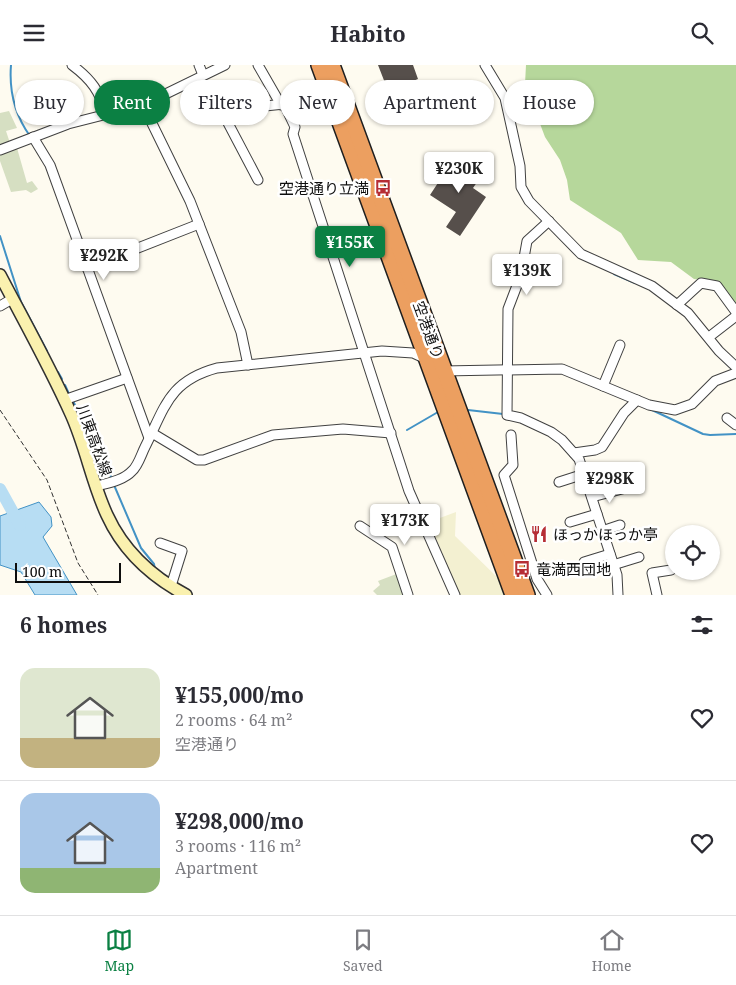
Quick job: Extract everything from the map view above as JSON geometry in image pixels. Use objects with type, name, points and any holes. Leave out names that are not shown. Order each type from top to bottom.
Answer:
[{"type":"highway","name":"空港通り","points":[[319,65],[513,595]]},
{"type":"highway","name":"空港通り","points":[[332,65],[528,595]]},
{"type":"main road","name":"川東高松線","points":[[0,275],[64,400],[86,451],[106,515],[118,537],[132,555],[176,591]]},
{"type":"street","points":[[72,65],[90,78],[94,85]]},
{"type":"street","points":[[199,65],[203,75]]},
{"type":"street","points":[[170,91],[225,65]]},
{"type":"street","points":[[258,65],[280,103]]},
{"type":"street","points":[[485,65],[505,99],[521,171],[521,187],[529,201],[581,254],[627,277],[646,283],[677,305],[694,319],[728,362],[736,367]]},
{"type":"street","points":[[258,180],[228,123],[229,119],[248,108],[280,105]]},
{"type":"street","points":[[0,150],[68,124],[94,117]]},
{"type":"street","points":[[152,125],[199,223],[241,332],[248,365]]},
{"type":"street","points":[[294,125],[293,134],[409,491],[455,595]]},
{"type":"street","points":[[33,137],[50,165],[150,436],[197,460],[204,460],[274,435],[343,429],[391,433]]},
{"type":"street","points":[[549,221],[527,241],[521,275],[508,309],[507,415],[521,418],[551,432],[562,440],[580,459],[610,554],[618,595]]},
{"type":"street","points":[[87,268],[199,223]]},
{"type":"street","points":[[677,305],[701,283],[716,286],[736,314],[709,337]]},
{"type":"street","points":[[0,306],[12,299]]},
{"type":"street","points":[[603,386],[620,345]]},
{"type":"street","points":[[97,486],[115,481],[133,471],[169,397],[188,379],[198,373],[217,368],[365,354],[413,353],[428,360],[444,372],[562,369],[637,400],[664,409],[681,410],[692,404],[715,381],[736,373]]},
{"type":"street","points":[[64,400],[127,378]]},
{"type":"street","points":[[574,453],[602,447],[624,413],[637,400]]},
{"type":"street","points":[[727,418],[736,425]]},
{"type":"street","points":[[511,435],[513,465],[504,475],[537,579],[547,595]]},
{"type":"street","points":[[558,482],[584,474]]},
{"type":"street","points":[[592,497],[622,489]]},
{"type":"street","points":[[570,522],[597,514]]},
{"type":"street","points":[[602,531],[620,525]]},
{"type":"street","points":[[360,526],[392,547],[408,595]]},
{"type":"street","points":[[160,543],[182,551],[176,591]]},
{"type":"street","points":[[584,562],[610,554]]},
{"type":"street","points":[[613,565],[639,557]]},
{"type":"street","points":[[657,595],[652,573],[665,571]]},
{"type":"path","points":[[0,410],[47,479],[78,563],[98,595]]},
{"type":"shaded area","points":[[456,512],[455,536],[500,580],[505,595],[460,595],[429,522]]},
{"type":"green space","points":[[526,65],[736,65],[736,306],[718,282],[694,279],[671,262],[638,260],[621,233],[570,200],[567,180],[560,160],[545,137],[540,125],[594,125],[594,80],[525,80]]},
{"type":"green space","points":[[9,111],[17,128],[6,131],[10,143],[0,146],[0,113]]},
{"type":"green space","points":[[17,148],[27,183],[32,181],[38,189],[31,193],[26,190],[11,192],[0,161],[0,154]]},
{"type":"green space","points":[[399,573],[406,595],[377,595],[373,591],[380,585],[378,581]]},
{"type":"water","points":[[39,502],[51,517],[52,526],[43,537],[77,595],[35,595],[21,572],[0,565],[0,516]]},
{"type":"building","points":[[378,65],[413,65],[418,79],[416,80],[384,80]]},
{"type":"building","points":[[455,157],[482,175],[473,188],[486,197],[460,236],[446,227],[456,212],[430,195]]},
{"type":"waterway","points":[[11,65],[11,84],[14,102],[20,120],[30,136]]},
{"type":"waterway","points":[[0,236],[21,302],[47,351]]},
{"type":"waterway","points":[[614,274],[635,283]]},
{"type":"waterway","points":[[723,360],[730,367]]},
{"type":"waterway","points":[[58,372],[62,379]]},
{"type":"waterway","points":[[65,385],[69,394]]},
{"type":"waterway","points":[[73,401],[86,426]]},
{"type":"waterway","points":[[468,410],[503,414]]},
{"type":"waterway","points":[[652,410],[703,434],[736,434]]},
{"type":"waterway","points":[[407,430],[438,412]]},
{"type":"waterway","points":[[90,432],[112,479]]},
{"type":"waterway","points":[[114,485],[141,548],[154,564],[155,569]]},
{"type":"waterway","points":[[0,489],[20,525]]},
{"type":"place","name":"空港通り立満","points":[[383,188]]},
{"type":"place","name":"ほっかほっか亭","points":[[539,534]]},
{"type":"place","name":"竜満西団地","points":[[522,569]]}]
